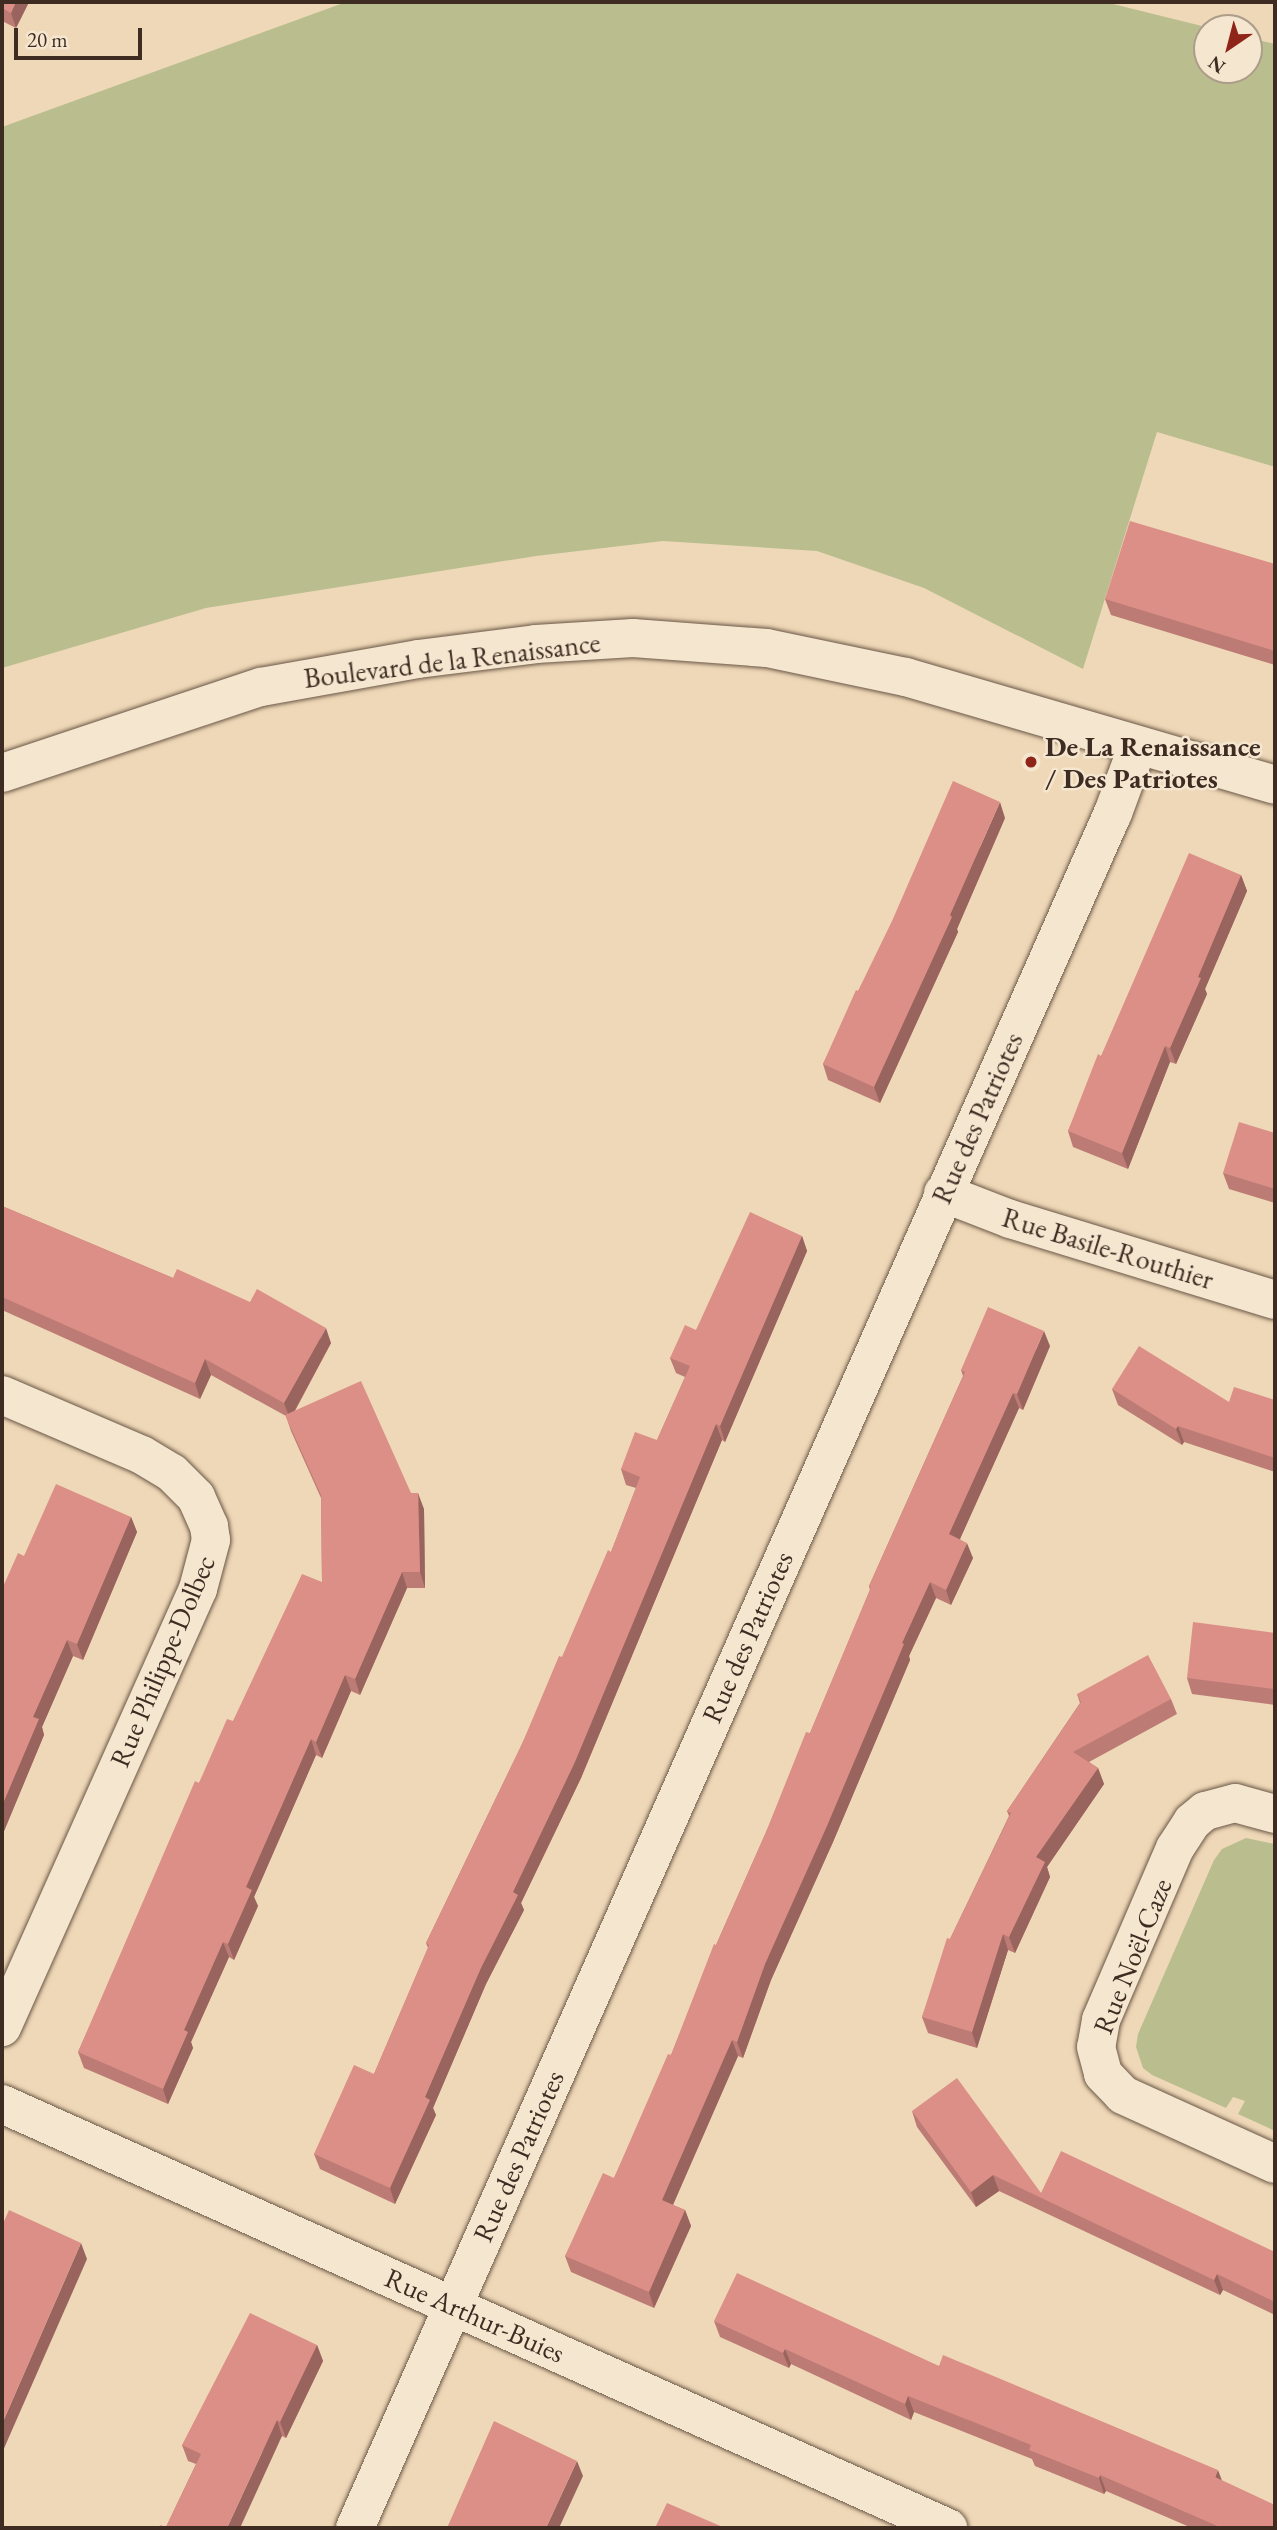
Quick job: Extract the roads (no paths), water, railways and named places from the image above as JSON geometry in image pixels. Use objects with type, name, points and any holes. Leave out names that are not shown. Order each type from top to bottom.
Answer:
[{"type":"street","name":"Boulevard de la Renaissance","points":[[2,773],[261,687],[431,657],[536,643],[633,638],[766,648],[906,677],[1275,785]]},
{"type":"street","name":"Rue des Patriotes","points":[[355,2528],[1113,813],[1138,745]]},
{"type":"street","name":"Rue Basile-Routhier","points":[[943,1193],[1010,1219],[1275,1300]]},
{"type":"street","name":"Rue Philippe-Dolbec","points":[[2,1395],[142,1455],[172,1473],[197,1497],[209,1526],[211,1540],[198,1589],[2,2027]]},
{"type":"street","name":"Rue Noël-Caze","points":[[1275,1814],[1235,1803],[1205,1811],[1192,1822],[1175,1848],[1101,2020],[1096,2047],[1103,2074],[1123,2095],[1275,2164]]},
{"type":"street","name":"Rue Arthur-Buies","points":[[2,2104],[948,2528]]},
{"type":"place","name":"De La Renaissance / Des Patriotes","points":[[1031,762]]}]
